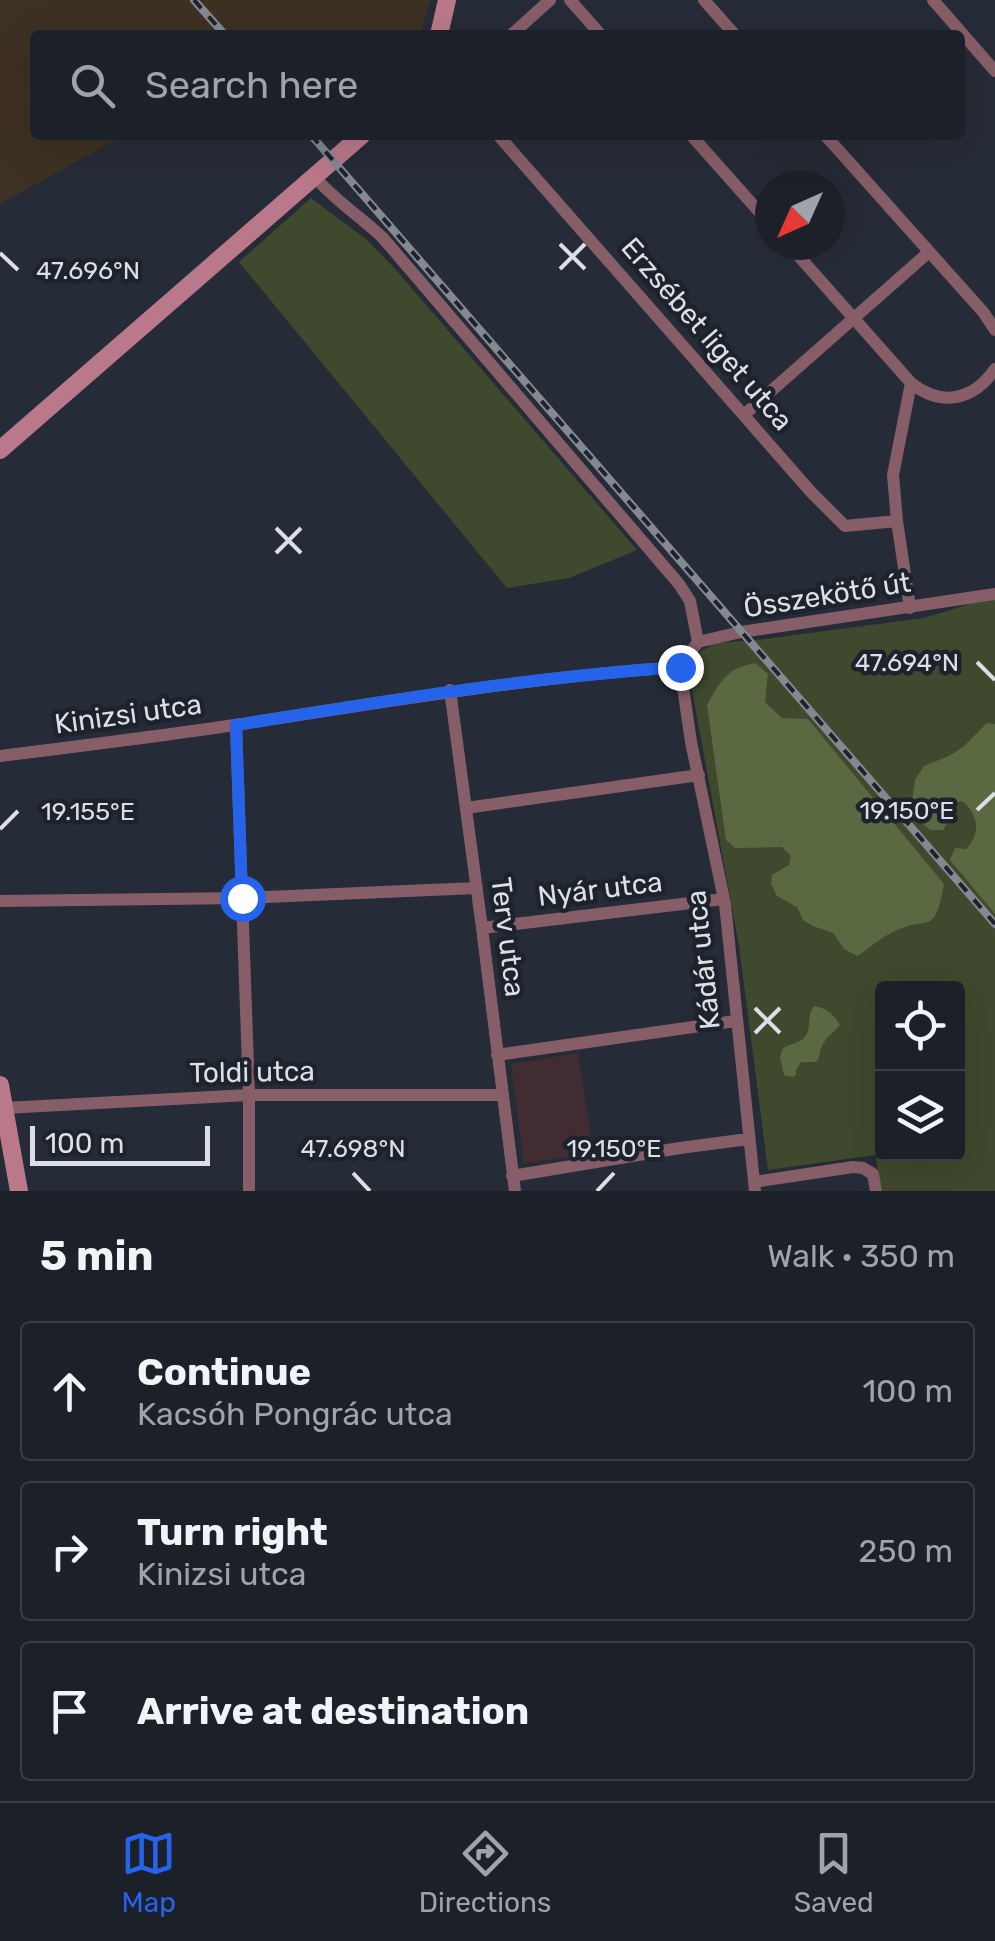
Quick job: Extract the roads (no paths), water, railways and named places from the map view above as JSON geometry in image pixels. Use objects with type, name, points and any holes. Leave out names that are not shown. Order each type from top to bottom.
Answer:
[{"type":"street","points":[[440,30],[447,0]]},
{"type":"street","points":[[517,30],[550,0]]},
{"type":"street","points":[[570,0],[597,30]]},
{"type":"street","points":[[704,0],[731,30]]},
{"type":"street","points":[[936,1],[960,30]]},
{"type":"street","points":[[965,35],[995,71]]},
{"type":"street","points":[[0,450],[356,140]]},
{"type":"street","name":"Erzsébet liget utca","points":[[502,140],[810,492],[845,526],[897,522]]},
{"type":"street","points":[[695,140],[755,207]]},
{"type":"street","points":[[829,140],[995,330]]},
{"type":"street","points":[[314,176],[383,238],[680,584],[690,601],[698,642],[680,667]]},
{"type":"street","points":[[745,414],[929,252]]},
{"type":"street","points":[[802,260],[911,383],[930,395],[952,397],[978,388],[995,369]]},
{"type":"street","points":[[910,608],[893,475],[911,383]]},
{"type":"street","name":"Összekötő út","points":[[698,642],[741,632],[995,594]]},
{"type":"street","name":"Kinizsi utca","points":[[0,756],[236,725],[450,690],[680,667]]},
{"type":"street","name":"Kádár utca","points":[[680,667],[724,899],[754,1187]]},
{"type":"street","name":"Terv utca","points":[[450,690],[514,1184]]},
{"type":"street","points":[[236,725],[249,1191]]},
{"type":"street","points":[[466,808],[699,775]]},
{"type":"street","points":[[0,901],[242,898],[477,888]]},
{"type":"street","name":"Nyár utca","points":[[482,928],[724,899]]},
{"type":"street","points":[[497,1055],[735,1021]]},
{"type":"street","points":[[0,1084],[19,1191]]},
{"type":"street","name":"Toldi utca","points":[[4,1108],[249,1095],[502,1095]]},
{"type":"street","points":[[514,1184],[680,1148],[748,1139]]},
{"type":"street","points":[[754,1187],[853,1167],[873,1174],[876,1191]]},
{"type":"railway","points":[[194,0],[221,30]]},
{"type":"railway","points":[[315,140],[995,924]]}]
